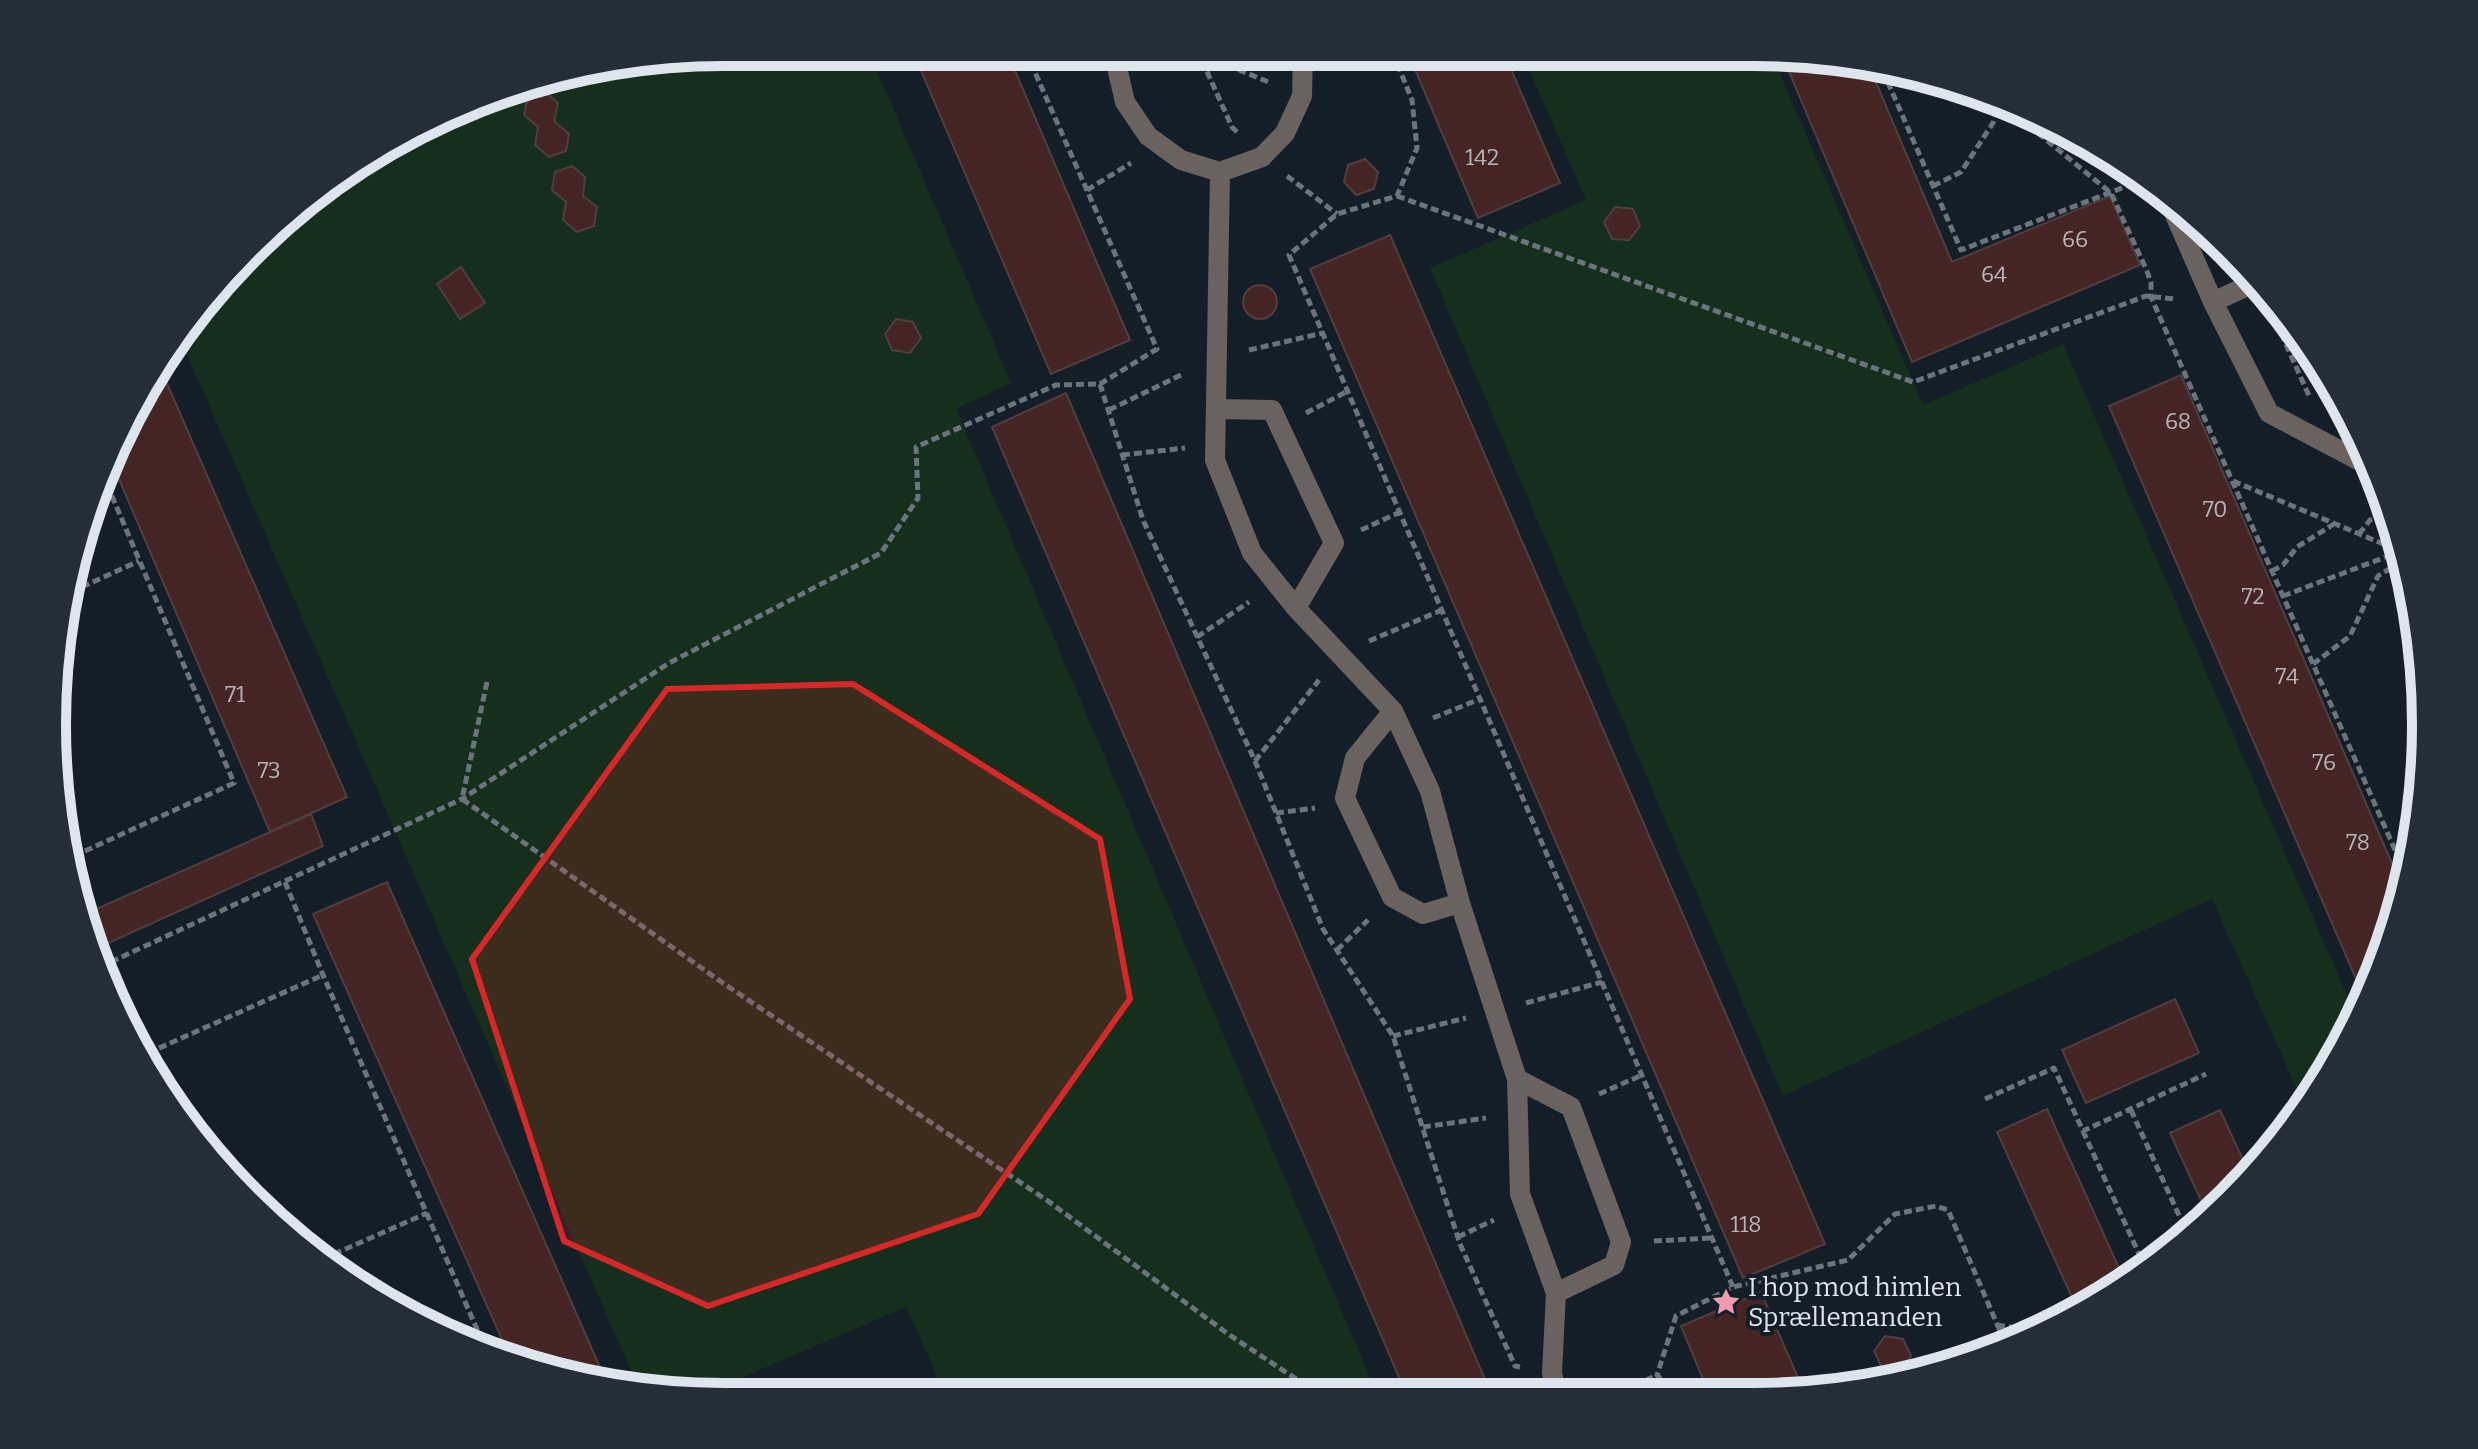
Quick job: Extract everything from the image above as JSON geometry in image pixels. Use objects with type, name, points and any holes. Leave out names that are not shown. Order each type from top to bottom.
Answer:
[{"type":"street","points":[[1117,66],[1125,102],[1148,136],[1181,160],[1220,172],[1262,157],[1285,133],[1302,96],[1303,66]]},
{"type":"street","points":[[1220,172],[1215,460],[1252,553],[1296,608],[1393,711],[1430,791],[1460,903],[1517,1079],[1520,1194],[1556,1293],[1554,1383]]},
{"type":"street","points":[[2177,221],[2213,302],[2269,413],[2356,459]]},
{"type":"street","points":[[2213,302],[2246,287]]},
{"type":"street","points":[[1216,409],[1272,410],[1334,543],[1296,608]]},
{"type":"street","points":[[1393,711],[1355,758],[1345,798],[1392,897],[1423,914],[1460,903]]},
{"type":"street","points":[[1517,1079],[1571,1107],[1621,1242],[1614,1265],[1556,1293]]},
{"type":"path","points":[[111,962],[462,799],[669,663],[881,553],[918,498],[916,447],[1056,385],[1100,384],[1157,349],[1032,66]]},
{"type":"path","points":[[1233,66],[1302,96]]},
{"type":"path","points":[[1397,196],[1417,148],[1412,100],[1398,66]]},
{"type":"path","points":[[1887,80],[1961,250],[2131,185]]},
{"type":"path","points":[[1933,186],[1961,172],[1996,113]]},
{"type":"path","points":[[2036,130],[2111,193],[2147,271],[2151,297],[2398,857]]},
{"type":"path","points":[[1087,190],[1137,160],[1156,142]]},
{"type":"path","points":[[1733,1287],[1289,255],[1337,214],[1397,196],[1913,382],[2146,296],[2213,302]]},
{"type":"path","points":[[2278,327],[2315,408],[2328,403]]},
{"type":"path","points":[[1100,384],[1143,520],[1255,761],[1323,929],[1393,1036],[1460,1244],[1515,1366],[1552,1373]]},
{"type":"path","points":[[1280,427],[1348,391]]},
{"type":"path","points":[[1122,455],[1215,445]]},
{"type":"path","points":[[2232,481],[2387,546]]},
{"type":"path","points":[[79,854],[234,783],[109,490]]},
{"type":"path","points":[[1334,543],[1400,512]]},
{"type":"path","points":[[2359,534],[2370,520],[2378,517]]},
{"type":"path","points":[[2272,571],[2283,565],[2297,547],[2335,524]]},
{"type":"path","points":[[2283,596],[2390,555]]},
{"type":"path","points":[[81,588],[139,561]]},
{"type":"path","points":[[2313,664],[2350,636],[2378,576],[2393,567]]},
{"type":"path","points":[[1197,637],[1276,583]]},
{"type":"path","points":[[462,799],[487,682]]},
{"type":"path","points":[[1402,731],[1480,699]]},
{"type":"path","points":[[462,799],[720,981],[1048,1201],[1228,1334],[1302,1383]]},
{"type":"path","points":[[285,882],[480,1336]]},
{"type":"path","points":[[1337,950],[1392,897]]},
{"type":"path","points":[[152,1051],[323,975]]},
{"type":"path","points":[[1985,1099],[2054,1068],[2140,1257]]},
{"type":"path","points":[[2083,1131],[2206,1074]]},
{"type":"path","points":[[1571,1107],[1642,1075]]},
{"type":"path","points":[[2131,1110],[2183,1224]]},
{"type":"path","points":[[1423,1127],[1518,1113]]},
{"type":"path","points":[[1640,1383],[1657,1375],[1676,1316],[1733,1287],[1848,1260],[1895,1214],[1936,1206],[1948,1210],[2001,1335]]},
{"type":"path","points":[[334,1254],[427,1213]]},
{"type":"path","points":[[1621,1242],[1712,1238]]},
{"type":"path","points":[[1996,1325],[2016,1328]]},
{"type":"path","points":[[1657,1375],[1665,1383]]},
{"type":"highlighted area","points":[[853,684],[1100,839],[1130,999],[978,1214],[708,1306],[564,1241],[472,959],[667,689]]},
{"type":"green space","points":[[875,66],[1011,383],[956,409],[1372,1383],[940,1383],[906,1307],[729,1383],[681,1382],[633,1376],[184,349],[229,290],[290,229],[395,154],[473,116],[554,88],[639,72],[681,67]]},
{"type":"green space","points":[[1528,66],[1777,67],[1923,405],[2063,344],[2350,1002],[2324,1054],[2299,1093],[2212,899],[1783,1096],[1430,268],[1586,200]]},
{"type":"building","points":[[919,66],[1013,66],[1130,340],[1051,374]]},
{"type":"building","points":[[1414,66],[1510,66],[1560,183],[1478,218]]},
{"type":"building","points":[[1787,67],[1874,78],[1952,262],[2110,196],[2140,265],[1912,362]]},
{"type":"building","points":[[544,91],[558,103],[554,121],[569,134],[566,151],[549,157],[535,145],[538,127],[524,115],[527,98]]},
{"type":"building","points":[[1365,159],[1378,172],[1374,189],[1356,195],[1344,182],[1348,165]]},
{"type":"building","points":[[572,166],[585,177],[583,196],[597,207],[594,226],[577,232],[563,220],[566,202],[552,190],[555,172]]},
{"type":"building","points":[[1615,207],[1633,209],[1640,226],[1629,240],[1612,239],[1604,222]]},
{"type":"building","points":[[1390,235],[1825,1244],[1743,1278],[1310,269]]},
{"type":"building","points":[[461,267],[485,303],[460,319],[437,284]]},
{"type":"building","points":[[1260,285],[1272,290],[1277,302],[1272,314],[1260,319],[1248,314],[1243,302],[1248,290]]},
{"type":"building","points":[[896,319],[913,322],[921,338],[910,353],[892,350],[885,334]]},
{"type":"building","points":[[2181,375],[2395,871],[2377,936],[2358,984],[2109,406]]},
{"type":"building","points":[[165,378],[347,797],[270,832],[116,473]]},
{"type":"building","points":[[1066,393],[1486,1383],[1401,1383],[992,427]]},
{"type":"building","points":[[311,814],[323,846],[104,945],[93,910]]},
{"type":"building","points":[[387,882],[602,1371],[554,1361],[504,1345],[313,914]]},
{"type":"building","points":[[2175,999],[2199,1053],[2086,1103],[2062,1050]]},
{"type":"building","points":[[2047,1109],[2120,1271],[2073,1300],[1997,1132]]},
{"type":"building","points":[[2220,1110],[2245,1163],[2203,1205],[2170,1133]]},
{"type":"building","points":[[1761,1292],[1800,1382],[1705,1383],[1681,1326]]},
{"type":"building","points":[[1885,1336],[1903,1339],[1911,1356],[1904,1365],[1882,1368],[1874,1351]]},
{"type":"place","name":"I hop mod himlen Sprællemanden","points":[[1726,1302]]}]
